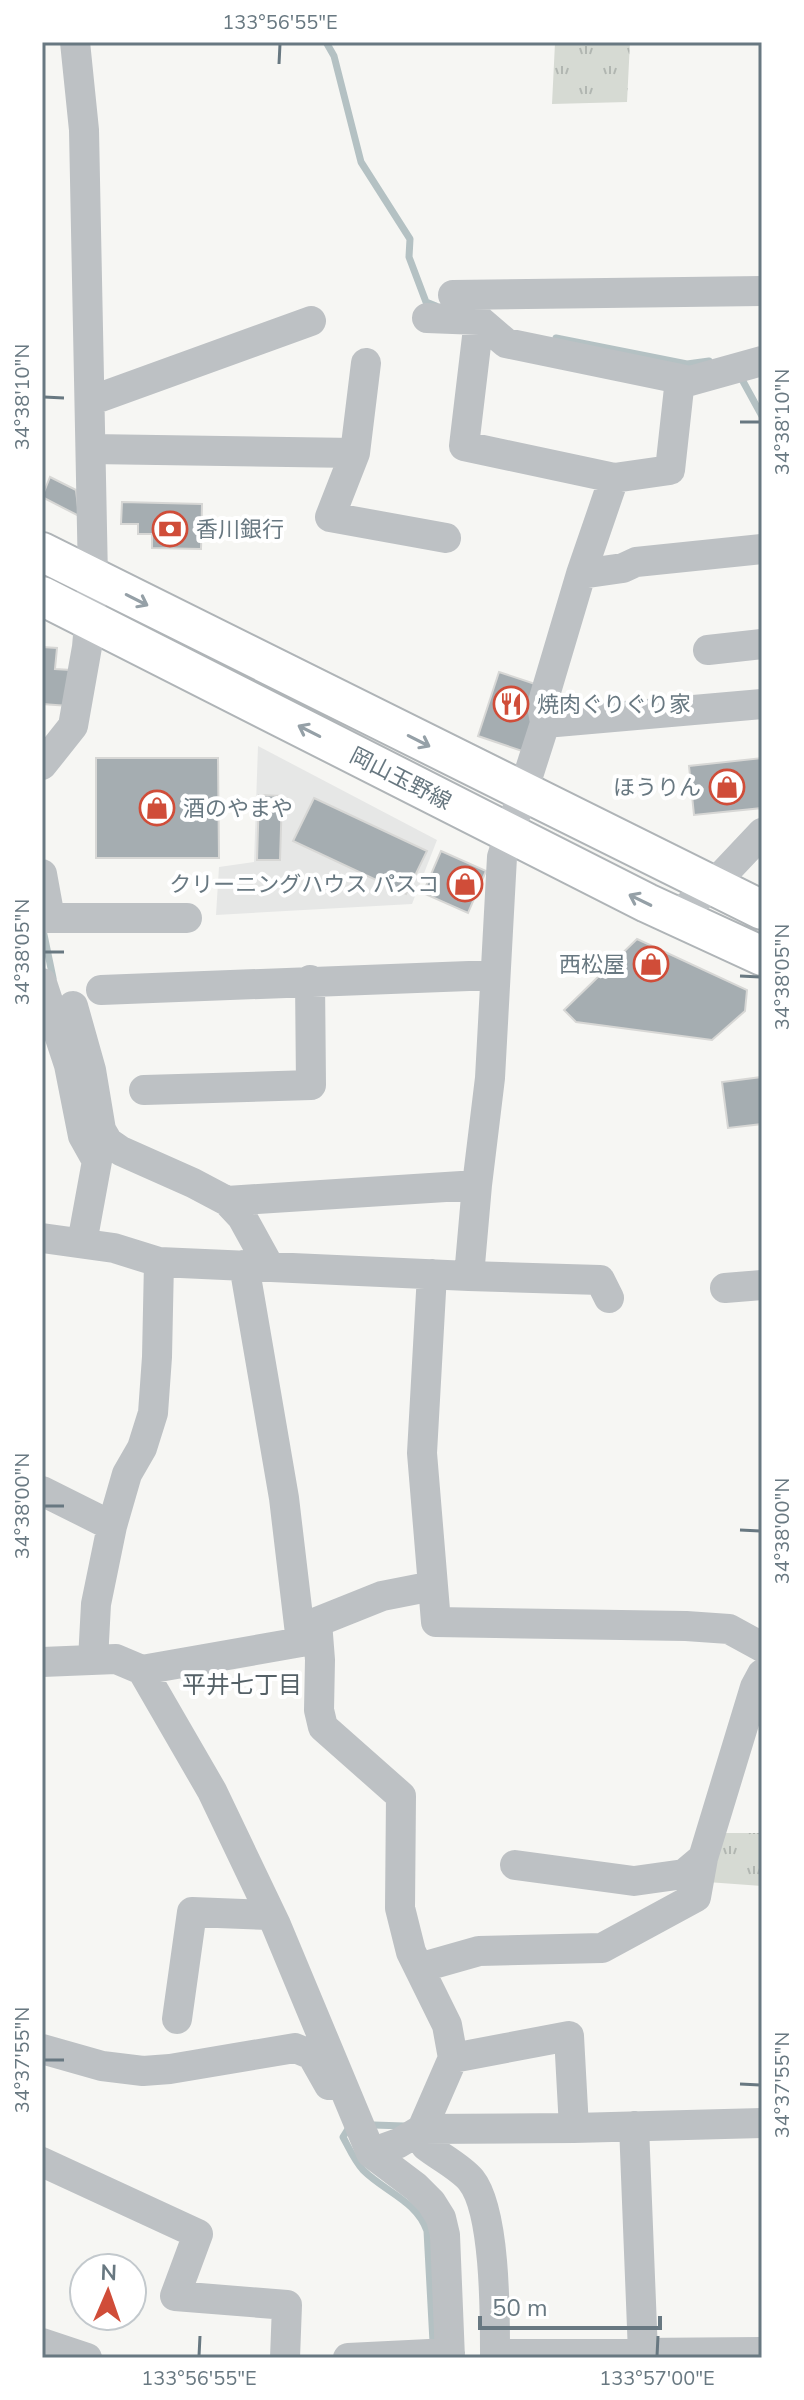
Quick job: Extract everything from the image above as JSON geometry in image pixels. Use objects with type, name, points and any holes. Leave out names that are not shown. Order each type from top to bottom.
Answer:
[{"type":"main road","name":"岡山玉野線","points":[[42,552],[762,910]]},
{"type":"main road","name":"岡山玉野線","points":[[42,596],[676,916],[762,956]]},
{"type":"street","points":[[42,765],[73,726],[90,620],[93,578],[84,130],[75,42]]},
{"type":"street","points":[[453,295],[762,291]]},
{"type":"street","points":[[427,318],[479,320],[506,343],[690,381],[745,367]]},
{"type":"street","points":[[479,320],[464,446],[614,478],[670,470],[680,379]]},
{"type":"street","points":[[90,401],[311,321]]},
{"type":"street","points":[[366,363],[355,453],[330,517],[446,538]]},
{"type":"street","points":[[91,449],[355,453]]},
{"type":"street","points":[[469,1276],[490,1078],[502,857],[545,723],[542,705],[581,574],[614,478]]},
{"type":"street","points":[[581,574],[623,568],[636,562],[762,549]]},
{"type":"street","points":[[708,650],[762,644]]},
{"type":"street","points":[[545,723],[762,704]]},
{"type":"street","points":[[676,916],[712,886],[762,833]]},
{"type":"street","points":[[42,874],[46,918],[187,918]]},
{"type":"street","points":[[101,990],[495,975]]},
{"type":"street","points":[[144,1090],[311,1085],[310,980]]},
{"type":"street","points":[[42,983],[76,1054],[91,1070],[101,1130],[108,1142],[227,1201],[242,1217],[256,1265],[284,1498],[309,1632],[320,1660],[319,1710],[323,1727],[401,1796],[400,1908],[411,1952],[447,2025],[453,2058],[422,2129],[426,2146],[470,2179],[482,2199],[489,2231],[495,2356],[762,2352]]},
{"type":"street","points":[[73,1006],[76,1054],[69,1065],[83,1136],[97,1161],[82,1243]]},
{"type":"street","points":[[227,1201],[477,1185]]},
{"type":"street","points":[[42,1238],[114,1248],[159,1262],[600,1280],[609,1298]]},
{"type":"street","points":[[93,1660],[96,1604],[112,1526],[127,1474],[142,1448],[153,1413],[159,1262]]},
{"type":"street","points":[[432,1274],[422,1453],[436,1622],[729,1629],[762,1647]]},
{"type":"street","points":[[725,1288],[762,1285]]},
{"type":"street","points":[[42,1491],[112,1526]]},
{"type":"street","points":[[42,1662],[116,1659],[142,1670],[309,1632],[382,1596],[433,1586]]},
{"type":"street","points":[[142,1670],[212,1791],[270,1915],[371,2153],[416,2187],[441,2218],[445,2235],[450,2356],[348,2358]]},
{"type":"street","points":[[419,1968],[479,1951],[602,1948],[696,1897],[703,1858],[755,1687],[762,1674]]},
{"type":"street","points":[[515,1865],[634,1881],[684,1874],[703,1858]]},
{"type":"street","points":[[177,2019],[192,1912],[270,1915]]},
{"type":"street","points":[[453,2058],[569,2036],[574,2128]]},
{"type":"street","points":[[42,2049],[102,2066],[143,2071],[295,2048],[312,2055],[330,2088],[342,2102],[351,2105]]},
{"type":"street","points":[[371,2153],[399,2143],[422,2129],[762,2123]]},
{"type":"street","points":[[634,2126],[643,2353]]},
{"type":"street","points":[[42,2162],[198,2234],[175,2296],[287,2305],[285,2358]]},
{"type":"street","points":[[42,2343],[87,2358]]},
{"type":"shaded area","points":[[258,746],[437,840],[412,904],[216,915],[219,867],[254,862]]},
{"type":"green space","points":[[630,42],[627,102],[552,104],[555,43]]},
{"type":"green space","points":[[724,1833],[762,1833],[762,1886],[707,1882]]},
{"type":"building","points":[[50,477],[76,490],[79,516],[42,497]]},
{"type":"building","name":"香川銀行","points":[[122,502],[202,504],[201,549],[152,548],[152,534],[138,534],[138,524],[121,524]]},
{"type":"building","points":[[42,647],[57,648],[55,669],[71,670],[69,706],[42,704]]},
{"type":"building","points":[[499,672],[544,687],[522,751],[478,736]]},
{"type":"building","name":"酒のやまや","points":[[96,758],[218,758],[219,858],[96,858]]},
{"type":"building","name":"ほうりん","points":[[762,758],[762,808],[694,815],[689,766]]},
{"type":"building","points":[[259,795],[282,796],[280,860],[257,860]]},
{"type":"building","points":[[314,798],[427,851],[406,894],[293,841]]},
{"type":"building","points":[[441,851],[486,871],[468,913],[423,893]]},
{"type":"building","name":"西松屋","points":[[637,939],[747,990],[745,1011],[712,1040],[576,1022],[564,1010]]},
{"type":"building","points":[[762,1077],[762,1124],[728,1128],[722,1082]]},
{"type":"waterway","points":[[326,42],[334,56],[361,162],[410,239],[409,257],[426,302],[436,306]]},
{"type":"waterway","points":[[556,338],[687,364],[709,361]]},
{"type":"waterway","points":[[739,374],[762,416]]},
{"type":"waterway","points":[[42,925],[53,978]]},
{"type":"waterway","points":[[374,2125],[404,2126]]},
{"type":"waterway","points":[[348,2129],[343,2137],[360,2166],[408,2204],[427,2231],[433,2342]]},
{"type":"place","name":"香川銀行","points":[[170,529]]},
{"type":"place","name":"焼肉ぐりぐり家","points":[[511,704]]},
{"type":"place","name":"ほうりん","points":[[727,787]]},
{"type":"place","name":"酒のやまや","points":[[157,808]]},
{"type":"place","name":"クリーニングハウス パスコ","points":[[465,884]]},
{"type":"place","name":"西松屋","points":[[651,964]]},
{"type":"district","name":"平井七丁目","points":[[242,1685]]}]
